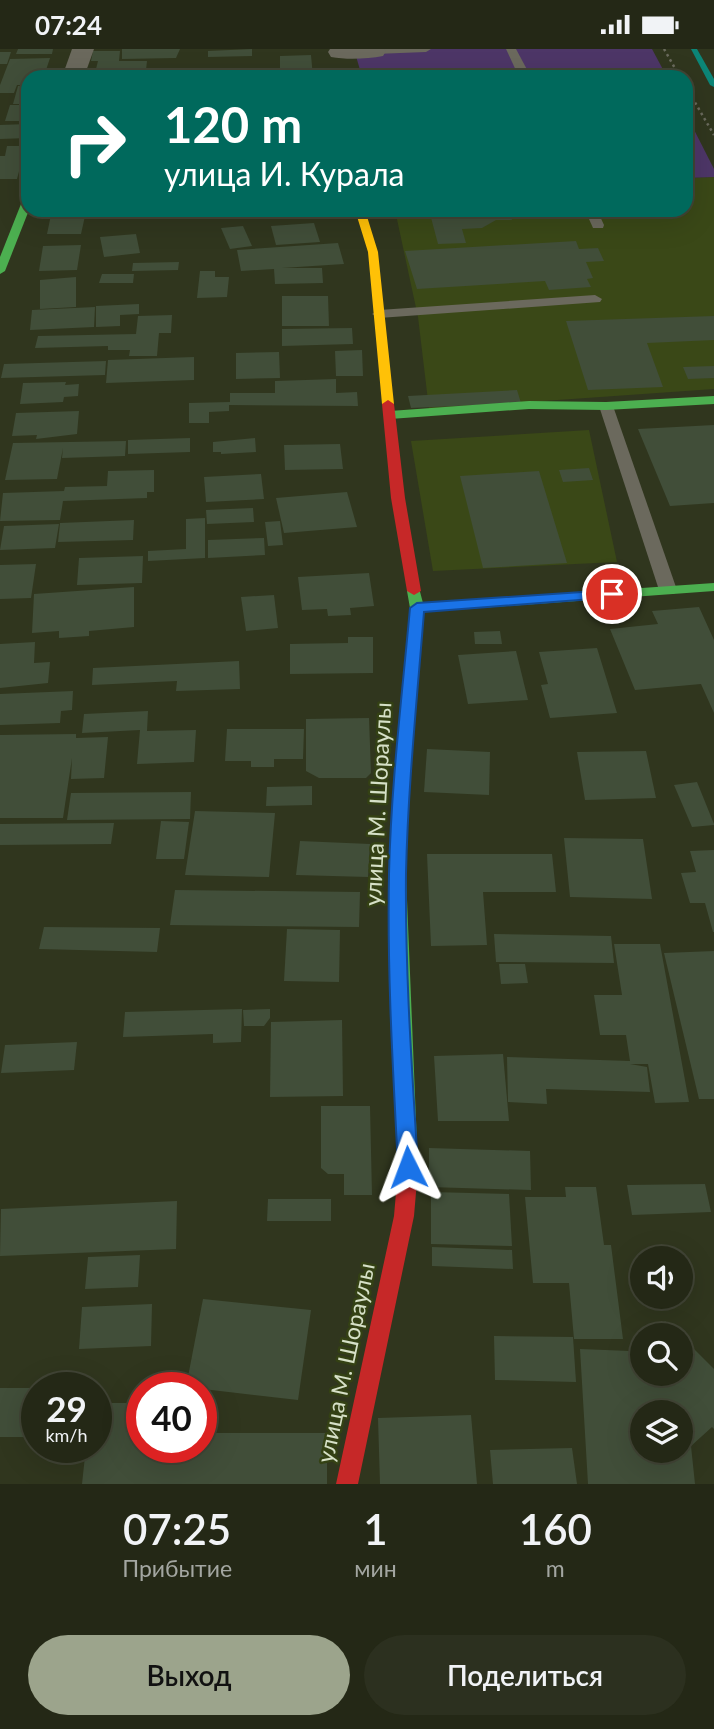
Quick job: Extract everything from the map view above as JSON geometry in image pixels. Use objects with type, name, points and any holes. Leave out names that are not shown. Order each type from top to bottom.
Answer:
[{"type":"street","points":[[76,70],[83,49]]},
{"type":"street","points":[[342,70],[338,50],[375,51]]},
{"type":"street","points":[[0,271],[21,217]]},
{"type":"street","name":"улица М. Шораулы","points":[[347,1484],[404,1216],[408,1167],[400,1022],[398,874],[403,765],[417,608],[398,498],[373,252],[362,217]]},
{"type":"street","points":[[390,415],[529,405],[606,406],[714,400]]},
{"type":"street","points":[[417,608],[714,587]]},
{"type":"lane","points":[[375,51],[426,49]]},
{"type":"lane","points":[[511,49],[522,70]]},
{"type":"lane","points":[[594,217],[598,225]]},
{"type":"lane","points":[[379,314],[595,299]]},
{"type":"lane","points":[[606,406],[668,590]]},
{"type":"path","points":[[664,49],[676,70]]},
{"type":"path","points":[[693,99],[714,135]]},
{"type":"shaded area","points":[[354,49],[652,49],[663,70],[360,70]]},
{"type":"shaded area","points":[[693,128],[714,169],[714,177],[693,178]]},
{"type":"shaded area","points":[[714,177],[714,389],[429,409],[418,317],[397,217],[693,217],[693,178]]},
{"type":"shaded area","points":[[589,430],[617,562],[433,571],[411,441]]},
{"type":"building","points":[[18,49],[53,49],[52,54],[16,54]]},
{"type":"building","points":[[122,49],[180,49],[176,58],[122,59]]},
{"type":"building","points":[[252,49],[252,56],[208,57],[208,51]]},
{"type":"building","points":[[93,51],[120,51],[119,61],[147,61],[146,70],[96,70],[98,61],[91,61]]},
{"type":"building","points":[[0,52],[11,52],[7,64],[0,64]]},
{"type":"building","points":[[311,55],[312,70],[267,70],[280,68],[280,56]]},
{"type":"building","points":[[50,58],[46,70],[21,70],[21,85],[17,85],[14,93],[0,93],[0,85],[10,59]]},
{"type":"building","points":[[232,69],[232,70],[160,70]]},
{"type":"building","points":[[18,86],[21,86],[21,104],[13,104]]},
{"type":"building","points":[[10,105],[21,105],[21,121],[5,121]]},
{"type":"building","points":[[21,124],[21,138],[0,139],[0,125]]},
{"type":"building","points":[[7,146],[21,146],[21,164],[17,179],[0,179],[0,156],[5,156]]},
{"type":"building","points":[[51,217],[85,217],[81,234],[47,234]]},
{"type":"building","points":[[431,217],[511,217],[512,220],[496,220],[482,228],[462,229],[466,243],[438,244]]},
{"type":"building","points":[[314,223],[320,242],[276,245],[271,226]]},
{"type":"building","points":[[243,226],[252,246],[230,249],[221,228]]},
{"type":"building","points":[[136,234],[140,253],[104,257],[100,237]]},
{"type":"building","points":[[576,241],[579,249],[598,248],[604,261],[586,262],[593,278],[587,279],[591,287],[549,290],[545,281],[417,289],[405,251]]},
{"type":"building","points":[[338,243],[344,264],[282,268],[322,268],[323,283],[275,284],[274,269],[241,271],[237,250]]},
{"type":"building","points":[[81,245],[77,270],[39,271],[43,246]]},
{"type":"building","points":[[179,262],[178,270],[132,271],[133,263]]},
{"type":"building","points":[[200,271],[215,271],[215,277],[229,277],[227,297],[197,298]]},
{"type":"building","points":[[102,274],[134,274],[133,283],[99,283]]},
{"type":"building","points":[[76,277],[76,307],[40,309],[40,280]]},
{"type":"building","points":[[282,296],[328,296],[329,326],[282,326]]},
{"type":"building","points":[[139,304],[139,314],[120,315],[120,326],[96,327],[96,306]]},
{"type":"building","points":[[95,307],[94,327],[30,330],[32,310]]},
{"type":"building","points":[[172,315],[171,333],[159,333],[157,356],[129,356],[130,350],[108,350],[108,346],[35,348],[38,336],[136,334],[138,316]]},
{"type":"building","points":[[714,316],[714,340],[647,343],[663,387],[588,390],[566,321]]},
{"type":"building","points":[[352,328],[353,344],[282,346],[282,329]]},
{"type":"building","points":[[362,350],[363,376],[336,376],[335,351]]},
{"type":"building","points":[[279,352],[280,378],[236,379],[236,353]]},
{"type":"building","points":[[194,357],[194,380],[106,383],[108,360]]},
{"type":"building","points":[[106,361],[105,375],[1,378],[4,364]]},
{"type":"building","points":[[714,366],[714,378],[688,379],[683,367]]},
{"type":"building","points":[[336,379],[336,393],[357,392],[358,406],[229,405],[229,411],[209,412],[209,423],[189,423],[189,403],[230,402],[230,393],[275,393],[275,381]]},
{"type":"building","points":[[66,382],[65,385],[79,384],[78,396],[64,397],[63,402],[20,404],[23,383]]},
{"type":"building","points":[[517,390],[521,403],[411,408],[408,396]]},
{"type":"building","points":[[79,411],[77,434],[36,439],[37,435],[12,436],[16,413]]},
{"type":"building","points":[[714,425],[714,503],[670,506],[638,429]]},
{"type":"building","points":[[190,438],[190,452],[128,454],[128,440]]},
{"type":"building","points":[[255,438],[256,452],[213,452],[213,442]]},
{"type":"building","points":[[126,441],[125,456],[62,458],[63,448],[57,479],[5,480],[13,443]]},
{"type":"building","points":[[340,444],[343,469],[285,470],[284,445]]},
{"type":"building","points":[[589,468],[593,480],[563,482],[559,470]]},
{"type":"building","points":[[154,470],[154,492],[147,492],[147,498],[63,501],[60,520],[0,521],[3,493],[64,491],[65,487],[107,486],[108,471]]},
{"type":"building","points":[[539,471],[567,563],[483,568],[460,476]]},
{"type":"building","points":[[261,474],[264,499],[206,502],[204,477]]},
{"type":"building","points":[[347,492],[357,527],[284,533],[276,498]]},
{"type":"building","points":[[253,508],[254,522],[207,524],[206,510]]},
{"type":"building","points":[[205,518],[205,558],[148,561],[148,551],[186,549],[186,519]]},
{"type":"building","points":[[134,520],[133,540],[58,542],[60,523]]},
{"type":"building","points":[[280,521],[283,545],[268,546],[265,522]]},
{"type":"building","points":[[59,524],[55,548],[0,550],[4,526]]},
{"type":"building","points":[[264,538],[265,555],[208,558],[208,540]]},
{"type":"building","points":[[143,556],[142,583],[77,585],[79,558]]},
{"type":"building","points":[[36,564],[31,598],[0,599],[0,565]]},
{"type":"building","points":[[369,573],[374,606],[350,608],[351,615],[328,616],[327,609],[302,610],[298,577]]},
{"type":"building","points":[[134,587],[134,627],[89,631],[89,636],[59,638],[59,631],[32,633],[34,594]]},
{"type":"building","points":[[274,595],[278,628],[246,631],[241,597]]},
{"type":"building","points":[[699,607],[714,640],[714,713],[701,684],[635,690],[610,629],[658,624],[652,611]]},
{"type":"building","points":[[500,631],[502,644],[475,644],[474,632]]},
{"type":"building","points":[[348,637],[373,637],[373,673],[290,674],[290,644],[348,643]]},
{"type":"building","points":[[35,642],[34,663],[50,662],[48,683],[0,688],[0,644]]},
{"type":"building","points":[[597,648],[617,713],[550,718],[541,685],[548,684],[539,652]]},
{"type":"building","points":[[516,651],[528,700],[468,704],[458,655]]},
{"type":"building","points":[[239,661],[240,689],[176,691],[177,681],[92,685],[93,668]]},
{"type":"building","points":[[73,691],[72,710],[61,711],[60,723],[0,725],[0,694]]},
{"type":"building","points":[[148,711],[147,731],[196,730],[194,762],[137,764],[140,730],[82,733],[84,714]]},
{"type":"building","points":[[369,718],[371,773],[366,778],[319,778],[306,771],[306,719]]},
{"type":"building","points":[[227,729],[304,729],[303,759],[274,759],[274,767],[251,767],[251,761],[225,761]]},
{"type":"building","points":[[76,734],[76,738],[108,737],[104,778],[71,779],[72,758],[63,818],[0,818],[0,735]]},
{"type":"building","points":[[427,749],[490,752],[489,795],[424,792]]},
{"type":"building","points":[[646,751],[656,798],[585,800],[577,752]]},
{"type":"building","points":[[697,782],[714,825],[692,827],[674,785]]},
{"type":"building","points":[[312,786],[312,805],[266,806],[267,787]]},
{"type":"building","points":[[191,792],[190,819],[67,820],[71,793]]},
{"type":"building","points":[[195,811],[275,813],[269,877],[185,875]]},
{"type":"building","points":[[161,821],[189,822],[184,859],[156,859]]},
{"type":"building","points":[[114,823],[111,844],[0,845],[0,824]]},
{"type":"building","points":[[564,838],[643,839],[652,899],[570,897]]},
{"type":"building","points":[[300,841],[370,844],[368,877],[296,875]]},
{"type":"building","points":[[714,850],[713,932],[705,903],[690,903],[681,873],[696,872],[690,851]]},
{"type":"building","points":[[427,854],[552,854],[556,892],[483,892],[487,945],[431,946]]},
{"type":"building","points":[[175,890],[360,892],[359,927],[170,925]]},
{"type":"building","points":[[44,927],[160,928],[157,952],[39,949]]},
{"type":"building","points":[[287,929],[340,930],[339,982],[284,981]]},
{"type":"building","points":[[494,934],[611,936],[614,963],[496,962]]},
{"type":"building","points":[[614,944],[660,944],[689,1102],[655,1103],[648,1064],[630,1064],[647,1067],[650,1092],[546,1089],[547,1104],[508,1102],[507,1057],[630,1061],[626,1035],[600,1035],[594,995],[622,995]]},
{"type":"building","points":[[714,951],[714,1099],[699,1099],[664,953]]},
{"type":"building","points":[[499,964],[525,964],[528,983],[501,984]]},
{"type":"building","points":[[242,1009],[241,1042],[213,1043],[213,1034],[123,1037],[125,1012]]},
{"type":"building","points":[[270,1009],[270,1018],[264,1026],[244,1026],[243,1010]]},
{"type":"building","points":[[342,1020],[343,1096],[270,1097],[271,1022]]},
{"type":"building","points":[[77,1042],[74,1070],[1,1073],[5,1045]]},
{"type":"building","points":[[503,1054],[509,1121],[438,1121],[434,1056]]},
{"type":"building","points":[[321,1106],[370,1106],[372,1195],[344,1195],[344,1174],[328,1174],[321,1168]]},
{"type":"building","points":[[429,1148],[530,1151],[531,1190],[429,1187]]},
{"type":"building","points":[[705,1184],[711,1212],[632,1215],[627,1185]]},
{"type":"building","points":[[565,1187],[596,1187],[604,1245],[611,1245],[623,1339],[574,1339],[569,1283],[533,1283],[525,1197],[566,1197]]},
{"type":"building","points":[[431,1192],[509,1194],[512,1246],[431,1244]]},
{"type":"building","points":[[268,1199],[331,1199],[331,1221],[267,1221]]},
{"type":"building","points":[[177,1201],[176,1249],[0,1256],[1,1209]]},
{"type":"building","points":[[432,1247],[512,1250],[513,1269],[432,1266]]},
{"type":"building","points":[[140,1255],[138,1287],[85,1289],[88,1257]]},
{"type":"building","points":[[203,1299],[311,1310],[298,1400],[217,1391],[217,1372],[189,1372]]},
{"type":"building","points":[[152,1304],[151,1346],[79,1349],[82,1307]]},
{"type":"building","points":[[494,1336],[573,1337],[576,1382],[495,1380]]},
{"type":"building","points":[[693,1348],[714,1369],[714,1429],[712,1427],[693,1444],[693,1400],[630,1400],[630,1463],[693,1463],[695,1484],[588,1484],[580,1349],[630,1351],[630,1386],[693,1386]]},
{"type":"building","points":[[0,1388],[21,1388],[21,1437],[0,1437]]},
{"type":"building","points":[[112,1403],[126,1403],[126,1463],[217,1463],[217,1433],[327,1433],[327,1484],[82,1484],[84,1463],[112,1463]]},
{"type":"building","points":[[471,1415],[477,1484],[380,1484],[378,1418]]},
{"type":"building","points":[[572,1448],[577,1484],[493,1484],[490,1450]]},
{"type":"waterway","points":[[694,49],[714,85]]},
{"type":"traffic: fast","points":[[0,271],[21,217]]},
{"type":"traffic: fast","points":[[390,415],[529,405],[606,406],[714,400]]},
{"type":"traffic: fast","points":[[417,608],[714,587]]},
{"type":"traffic: fast","points":[[408,1169],[398,875],[402,775],[417,608],[414,591]]},
{"type":"traffic: slow","points":[[362,217],[373,252],[388,404]]},
{"type":"traffic: jam","points":[[388,404],[398,498],[414,591]]},
{"type":"traffic: jam","points":[[347,1484],[404,1216],[408,1169]]},
{"type":"route","points":[[408,1167],[400,1022],[398,874],[403,765],[417,608],[612,594]]}]
